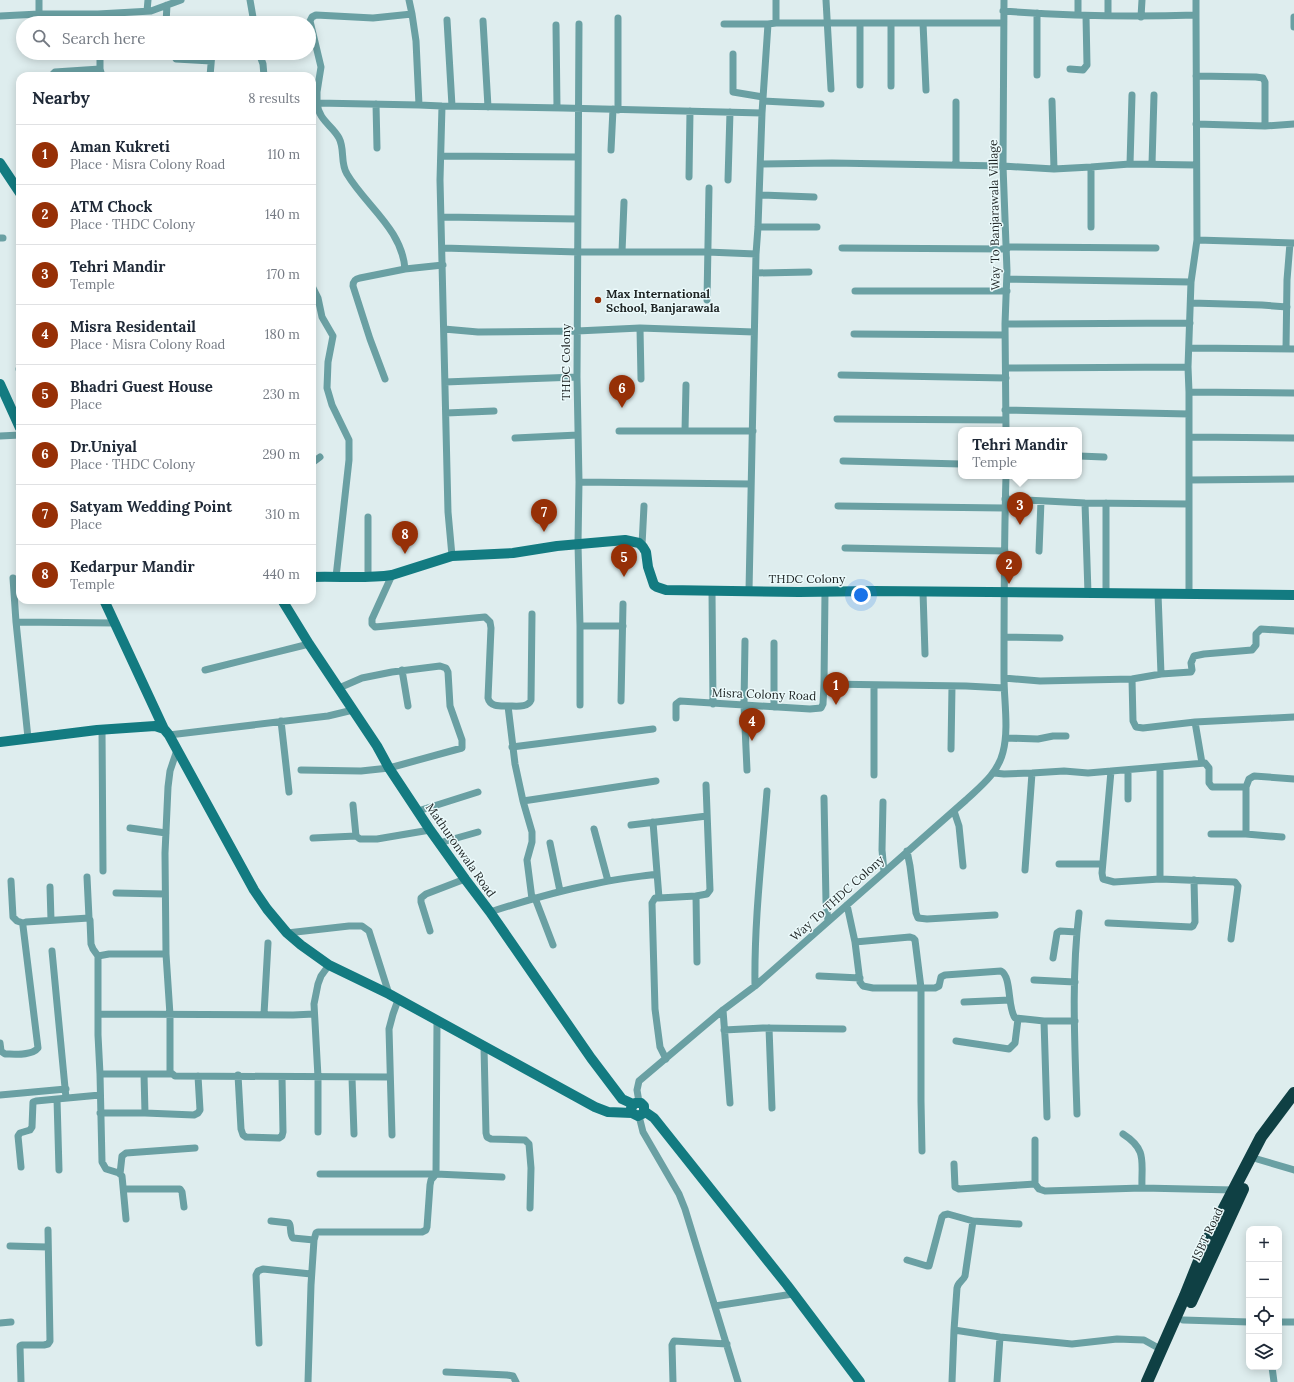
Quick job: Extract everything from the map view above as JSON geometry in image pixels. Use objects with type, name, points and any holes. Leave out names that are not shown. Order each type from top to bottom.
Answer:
[{"type":"highway","points":[[1147,1382],[1162,1350],[1207,1241],[1261,1137],[1294,1093]]},
{"type":"highway","name":"ISBT Road","points":[[1154,1382],[1257,1159],[1294,1102]]},
{"type":"street","points":[[39,0],[39,14]]},
{"type":"street","points":[[147,11],[148,0]]},
{"type":"street","points":[[0,16],[39,14],[98,14],[147,11],[182,0]]},
{"type":"street","points":[[250,0],[253,16]]},
{"type":"street","points":[[409,0],[416,41],[419,105]]},
{"type":"street","points":[[776,0],[776,23]]},
{"type":"street","points":[[826,0],[832,89]]},
{"type":"street","name":"Way To Banjarawala Village","points":[[1004,0],[1003,166],[1007,248],[1005,335],[1006,427]]},
{"type":"street","points":[[1078,0],[1078,15]]},
{"type":"street","points":[[1108,0],[1108,16]]},
{"type":"street","points":[[1140,17],[1142,0]]},
{"type":"street","points":[[1189,594],[1188,367],[1191,282],[1198,240],[1196,165],[1196,0]]},
{"type":"street","points":[[166,5],[166,16]]},
{"type":"street","points":[[1003,11],[1086,16],[1196,16]]},
{"type":"street","points":[[1037,13],[1037,75]]},
{"type":"street","points":[[314,16],[373,18],[412,14]]},
{"type":"street","points":[[1070,70],[1083,70],[1087,65],[1086,16]]},
{"type":"street","points":[[1294,17],[1294,27]]},
{"type":"street","points":[[611,150],[615,110],[618,18]]},
{"type":"street","points":[[447,20],[452,106]]},
{"type":"street","points":[[483,21],[488,107]]},
{"type":"street","points":[[724,24],[827,22],[1003,24]]},
{"type":"street","points":[[860,23],[860,85]]},
{"type":"street","points":[[891,23],[891,86]]},
{"type":"street","points":[[923,23],[926,90]]},
{"type":"street","name":"THDC Colony","points":[[579,24],[577,377],[580,705]]},
{"type":"street","points":[[749,590],[756,254],[760,195],[762,113],[768,24]]},
{"type":"street","points":[[556,26],[557,108]]},
{"type":"street","points":[[316,46],[321,67],[317,92],[317,103],[320,114],[340,140],[346,173],[395,236],[403,251],[405,268]]},
{"type":"street","points":[[733,54],[733,92],[763,99],[820,104]]},
{"type":"street","points":[[100,60],[101,72]]},
{"type":"street","points":[[194,60],[212,61],[211,72]]},
{"type":"street","points":[[262,60],[264,72]]},
{"type":"street","points":[[1196,76],[1263,78],[1265,82],[1265,126]]},
{"type":"street","points":[[1130,164],[1132,95]]},
{"type":"street","points":[[1152,164],[1154,95]]},
{"type":"street","points":[[1052,101],[1054,169]]},
{"type":"street","points":[[956,102],[956,166]]},
{"type":"street","points":[[317,103],[762,113]]},
{"type":"street","points":[[376,104],[377,148]]},
{"type":"street","points":[[442,106],[442,265],[448,512],[452,556]]},
{"type":"street","points":[[689,177],[690,111]]},
{"type":"street","points":[[728,180],[730,112]]},
{"type":"street","points":[[1196,124],[1265,126],[1294,124]]},
{"type":"street","points":[[441,156],[578,157]]},
{"type":"street","points":[[0,163],[16,187]]},
{"type":"street","points":[[761,164],[1003,166],[1054,169],[1130,164],[1196,165]]},
{"type":"street","points":[[1090,167],[1091,227]]},
{"type":"street","points":[[707,300],[709,188]]},
{"type":"street","points":[[760,195],[814,197]]},
{"type":"street","points":[[622,252],[624,202]]},
{"type":"street","points":[[442,217],[577,219]]},
{"type":"street","points":[[758,227],[817,227]]},
{"type":"street","points":[[1198,240],[1292,243],[1287,280],[1286,349]]},
{"type":"street","points":[[442,248],[578,252],[708,252],[756,254]]},
{"type":"street","points":[[842,248],[1156,248]]},
{"type":"street","points":[[385,379],[370,339],[353,282],[355,279],[405,268],[442,265]]},
{"type":"street","points":[[756,273],[809,272]]},
{"type":"street","points":[[1007,279],[1191,282]]},
{"type":"street","points":[[855,291],[1007,291]]},
{"type":"street","points":[[316,294],[322,317],[333,336],[326,382],[328,394],[350,444],[336,577]]},
{"type":"street","points":[[1191,303],[1287,307]]},
{"type":"street","points":[[1006,324],[1190,323]]},
{"type":"street","points":[[444,329],[478,332],[640,328],[754,332]]},
{"type":"street","points":[[640,328],[641,378]]},
{"type":"street","points":[[854,334],[1005,335]]},
{"type":"street","points":[[1189,348],[1294,349]]},
{"type":"street","points":[[1006,368],[1188,367]]},
{"type":"street","points":[[841,375],[1006,378]]},
{"type":"street","points":[[445,382],[577,377]]},
{"type":"street","points":[[0,384],[16,411]]},
{"type":"street","points":[[686,385],[686,431]]},
{"type":"street","points":[[1189,392],[1294,393]]},
{"type":"street","points":[[1005,410],[1189,414]]},
{"type":"street","points":[[446,413],[494,411]]},
{"type":"street","points":[[837,419],[1006,420]]},
{"type":"street","points":[[619,431],[753,431]]},
{"type":"street","points":[[0,436],[16,435]]},
{"type":"street","points":[[515,438],[578,435]]},
{"type":"street","points":[[1189,437],[1294,438]]},
{"type":"street","points":[[1082,456],[1104,457]]},
{"type":"street","points":[[316,460],[320,457]]},
{"type":"street","points":[[843,461],[958,464]]},
{"type":"street","points":[[1004,684],[1004,508],[1006,479]]},
{"type":"street","points":[[1189,480],[1294,479]]},
{"type":"street","points":[[579,482],[751,484]]},
{"type":"street","points":[[1005,499],[1086,503],[1189,504]]},
{"type":"street","points":[[1039,551],[1041,501]]},
{"type":"street","points":[[1086,503],[1088,593]]},
{"type":"street","points":[[1106,503],[1106,594]]},
{"type":"street","points":[[642,546],[644,506]]},
{"type":"street","points":[[838,506],[1004,508]]},
{"type":"street","points":[[368,517],[368,577]]},
{"type":"street","points":[[316,577],[368,577],[392,575],[452,556],[513,553],[578,544],[625,540],[639,543],[642,546]]},
{"type":"street","name":"THDC Colony","points":[[642,546],[646,552],[648,567],[654,585],[666,590],[1294,595]]},
{"type":"street","points":[[845,548],[1005,551]]},
{"type":"street","points":[[392,575],[374,612],[372,619],[373,626],[377,627],[485,617],[490,622],[488,701],[492,704],[508,706],[527,705],[531,703],[532,614]]},
{"type":"street","points":[[13,578],[16,589]]},
{"type":"street","points":[[712,591],[713,704]]},
{"type":"street","name":"Misra Colony Road","points":[[676,718],[676,704],[678,702],[810,709],[821,708],[823,704],[824,684],[825,592]]},
{"type":"street","points":[[923,592],[925,654]]},
{"type":"street","points":[[1158,594],[1161,674]]},
{"type":"street","points":[[17,604],[16,622],[28,738]]},
{"type":"street","points":[[106,604],[166,732],[254,890],[286,933],[301,946],[329,965],[389,994],[595,1107],[608,1112],[637,1109]]},
{"type":"street","name":"Mathuronwala Road","points":[[284,604],[353,710],[388,768],[439,843],[490,912],[591,1058],[622,1099],[654,1118],[787,1285],[860,1382]]},
{"type":"street","points":[[621,700],[623,604]]},
{"type":"street","points":[[16,622],[115,623]]},
{"type":"street","points":[[580,626],[623,626]]},
{"type":"street","points":[[824,684],[952,686],[1040,681],[1132,679],[1161,674],[1191,672],[1191,663],[1194,656],[1252,650],[1256,645],[1256,634],[1261,629],[1294,630]]},
{"type":"street","points":[[1004,637],[1060,638]]},
{"type":"street","points":[[745,641],[744,705],[747,770]]},
{"type":"street","points":[[774,643],[774,707]]},
{"type":"street","points":[[206,670],[309,644]]},
{"type":"street","points":[[302,770],[361,771],[388,768],[460,750],[463,747],[450,706],[448,672],[446,668],[440,666],[402,670],[362,678],[339,688]]},
{"type":"street","points":[[402,670],[408,706]]},
{"type":"street","points":[[1132,679],[1134,721],[1136,727],[1143,728],[1195,722],[1294,717]]},
{"type":"street","name":"Way To THDC Colony","points":[[738,1382],[683,1204],[679,1194],[643,1132],[637,1109],[637,1087],[640,1081],[723,1010],[755,986],[954,811],[994,773],[1003,754],[1006,738],[1004,684]]},
{"type":"street","points":[[874,685],[874,775]]},
{"type":"street","points":[[951,749],[952,686]]},
{"type":"street","points":[[508,706],[512,747],[523,802],[532,832],[532,842],[527,860],[534,898],[553,945]]},
{"type":"street","points":[[0,742],[102,729],[155,726],[166,732],[328,716],[353,710]]},
{"type":"street","points":[[281,721],[289,792]]},
{"type":"street","points":[[1195,722],[1202,763]]},
{"type":"street","points":[[102,729],[103,870]]},
{"type":"street","points":[[512,747],[653,729]]},
{"type":"street","points":[[1006,738],[1038,739],[1053,736],[1066,736]]},
{"type":"street","points":[[171,1074],[164,853],[168,782],[177,750]]},
{"type":"street","points":[[994,773],[1004,774],[1057,771],[1084,773],[1160,768],[1202,763],[1207,764],[1208,766],[1209,783],[1212,787],[1246,787]]},
{"type":"street","points":[[1160,768],[1160,879]]},
{"type":"street","points":[[1128,770],[1128,799]]},
{"type":"street","points":[[1110,771],[1102,864],[1103,879],[1108,881],[1160,879],[1232,881],[1237,884],[1231,939]]},
{"type":"street","points":[[1025,870],[1032,773]]},
{"type":"street","points":[[1246,834],[1246,787],[1249,779],[1254,776],[1294,779]]},
{"type":"street","points":[[523,802],[656,781]]},
{"type":"street","points":[[666,1059],[660,1047],[655,1009],[652,903],[654,898],[696,896],[707,894],[710,890],[706,785]]},
{"type":"street","points":[[755,986],[758,905],[767,791]]},
{"type":"street","points":[[418,811],[478,792]]},
{"type":"street","points":[[824,798],[826,902],[828,921]]},
{"type":"street","points":[[883,802],[882,850],[884,872]]},
{"type":"street","points":[[353,805],[356,836]]},
{"type":"street","points":[[954,811],[959,826],[963,866]]},
{"type":"street","points":[[631,825],[707,816]]},
{"type":"street","points":[[653,822],[659,898]]},
{"type":"street","points":[[130,828],[166,833]]},
{"type":"street","points":[[594,829],[608,881]]},
{"type":"street","points":[[313,838],[356,836],[362,840],[377,839],[430,830]]},
{"type":"street","points":[[439,843],[478,832]]},
{"type":"street","points":[[1211,834],[1246,834],[1282,837]]},
{"type":"street","points":[[550,843],[560,891]]},
{"type":"street","points":[[907,851],[918,918],[927,919],[995,915]]},
{"type":"street","points":[[1059,864],[1102,864]]},
{"type":"street","points":[[490,912],[560,891],[608,881],[657,874]]},
{"type":"street","points":[[87,877],[91,944],[98,956],[97,994],[99,1014],[98,1035],[102,1165],[108,1171],[120,1174]]},
{"type":"street","points":[[430,931],[421,898],[426,894],[465,879]]},
{"type":"street","points":[[11,880],[13,917],[17,921],[23,923],[89,918]]},
{"type":"street","points":[[1108,923],[1193,926],[1195,922],[1194,880]]},
{"type":"street","points":[[50,887],[52,920]]},
{"type":"street","points":[[116,893],[165,894]]},
{"type":"street","points":[[696,896],[697,962]]},
{"type":"street","points":[[847,905],[855,942],[860,978],[862,985],[866,988],[937,988],[942,976],[945,975],[1001,971],[1006,976],[1013,1015],[1018,1019],[1074,1021]]},
{"type":"street","points":[[1077,1114],[1074,1021],[1079,913]]},
{"type":"street","points":[[0,1042],[2,1052],[5,1054],[32,1053],[38,1048],[23,923]]},
{"type":"street","points":[[286,933],[348,926],[366,927],[369,931],[389,994]]},
{"type":"street","points":[[1053,958],[1057,933],[1060,931],[1077,932]]},
{"type":"street","points":[[855,942],[910,937],[914,938],[915,940],[920,988],[922,1151]]},
{"type":"street","points":[[264,1014],[268,943]]},
{"type":"street","points":[[52,950],[66,1098]]},
{"type":"street","points":[[98,956],[109,954],[166,954]]},
{"type":"street","points":[[318,1132],[318,1077],[314,1004],[321,976],[329,965]]},
{"type":"street","points":[[819,976],[860,978]]},
{"type":"street","points":[[1034,980],[1076,982]]},
{"type":"street","points":[[392,1135],[390,1029],[398,1000]]},
{"type":"street","points":[[964,1002],[1010,1000]]},
{"type":"street","points":[[723,1010],[730,1103]]},
{"type":"street","points":[[99,1014],[314,1014]]},
{"type":"street","points":[[956,1041],[1009,1049],[1014,1043],[1018,1019]]},
{"type":"street","points":[[308,1382],[311,1274],[315,1234],[318,1232],[422,1232],[428,1224],[430,1185],[431,1180],[436,1174],[437,1021]]},
{"type":"street","points":[[1044,1021],[1047,1117]]},
{"type":"street","points":[[724,1030],[769,1028],[843,1029]]},
{"type":"street","points":[[769,1028],[772,1108]]},
{"type":"street","points":[[484,1047],[486,1133],[491,1139],[525,1140],[529,1144],[531,1168],[530,1208]]},
{"type":"street","points":[[100,1074],[352,1078],[390,1077]]},
{"type":"street","points":[[144,1074],[145,1113]]},
{"type":"street","points":[[238,1075],[243,1135],[246,1137],[279,1138],[282,1136],[283,1132],[282,1076]]},
{"type":"street","points":[[100,1114],[145,1113],[194,1115],[200,1110],[198,1076]]},
{"type":"street","points":[[352,1078],[354,1134]]},
{"type":"street","points":[[0,1094],[66,1089]]},
{"type":"street","points":[[21,1167],[18,1136],[20,1133],[30,1130],[32,1127],[33,1102],[100,1095]]},
{"type":"street","points":[[57,1099],[59,1170]]},
{"type":"street","points":[[1123,1134],[1132,1140],[1139,1148],[1141,1153],[1142,1188]]},
{"type":"street","points":[[1035,1140],[1035,1184],[1039,1189],[1045,1191],[1142,1188],[1234,1190]]},
{"type":"street","points":[[126,1219],[124,1189],[122,1176],[120,1174],[122,1156],[126,1153],[195,1148]]},
{"type":"street","points":[[1257,1159],[1294,1170]]},
{"type":"street","points":[[954,1164],[955,1187],[959,1189],[1035,1184]]},
{"type":"street","points":[[320,1174],[436,1174],[502,1177]]},
{"type":"street","points":[[124,1189],[180,1189],[182,1192],[184,1207]]},
{"type":"street","points":[[907,1260],[927,1266],[930,1264],[944,1216],[948,1214],[973,1221],[1018,1224]]},
{"type":"street","points":[[952,1382],[957,1288],[958,1283],[963,1280],[965,1276],[973,1221]]},
{"type":"street","points":[[271,1222],[289,1223],[293,1238],[314,1240]]},
{"type":"street","points":[[21,1382],[20,1345],[44,1345],[48,1344],[50,1341],[47,1247],[48,1230]]},
{"type":"street","points":[[10,1246],[47,1247]]},
{"type":"street","points":[[259,1342],[256,1275],[258,1271],[263,1269],[311,1274]]},
{"type":"street","points":[[715,1306],[793,1294]]},
{"type":"street","points":[[1183,1320],[1246,1322]]},
{"type":"street","points":[[0,1323],[11,1322]]},
{"type":"street","points":[[1282,1322],[1294,1322]]},
{"type":"street","points":[[954,1330],[1000,1337],[1076,1344],[1117,1339],[1144,1340],[1162,1350]]},
{"type":"street","points":[[996,1382],[1000,1337]]},
{"type":"street","points":[[674,1382],[672,1345],[674,1341],[727,1344]]},
{"type":"street","points":[[1272,1370],[1274,1382]]},
{"type":"street","points":[[446,1372],[508,1375],[512,1376],[516,1382]]},
{"type":"place","name":"Max International School, Banjarawala","points":[[598,300]]},
{"type":"place","name":"Dr.Uniyal","points":[[622,408]]},
{"type":"place","name":"Tehri Mandir","points":[[1020,525]]},
{"type":"place","name":"Satyam Wedding Point","points":[[544,532]]},
{"type":"place","name":"Kedarpur Mandir","points":[[405,554]]},
{"type":"place","name":"Bhadri Guest House","points":[[624,577]]},
{"type":"place","name":"ATM Chock","points":[[1009,584]]},
{"type":"place","name":"Aman Kukreti","points":[[836,705]]},
{"type":"place","name":"Misra Residentail","points":[[752,741]]}]
